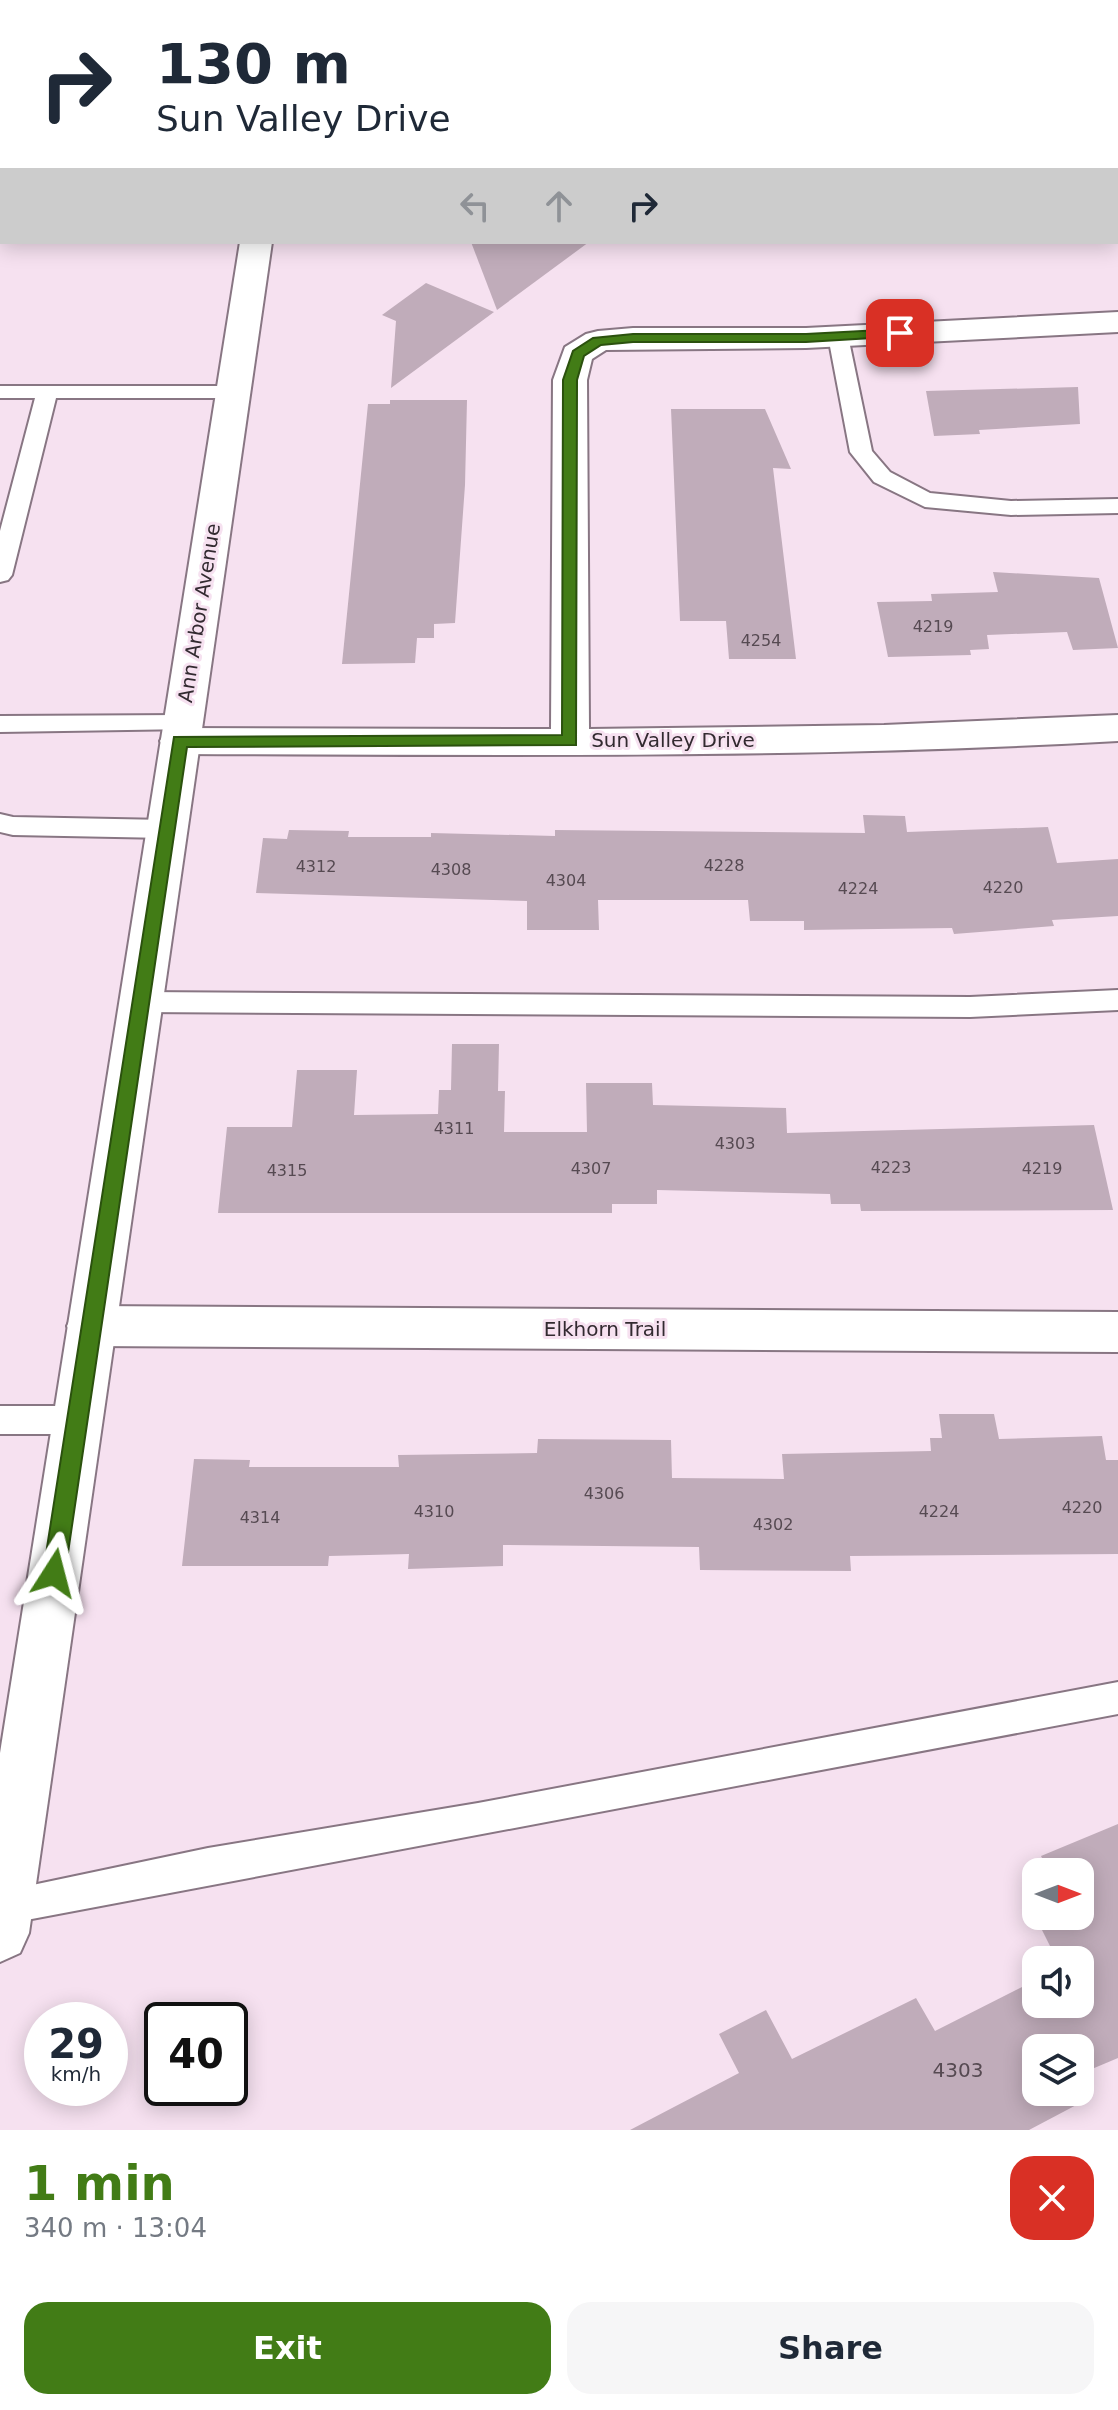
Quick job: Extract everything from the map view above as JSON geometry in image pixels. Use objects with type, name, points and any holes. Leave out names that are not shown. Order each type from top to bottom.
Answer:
[{"type":"street","name":"Ann Arbor Avenue","points":[[2,1921],[256,244]]},
{"type":"street","points":[[570,741],[570,380],[577,354],[598,341],[633,338],[838,336],[1118,322]]},
{"type":"street","name":"Sun Valley Drive","points":[[181,732],[570,741],[1002,735],[1118,728]]},
{"type":"street","name":"Elkhorn Trail","points":[[91,1326],[1118,1332]]},
{"type":"lane","points":[[838,336],[861,452],[882,477],[925,500],[1011,508],[1118,506]]},
{"type":"lane","points":[[0,392],[233,392]]},
{"type":"lane","points":[[0,575],[47,392]]},
{"type":"lane","points":[[0,724],[181,732]]},
{"type":"lane","points":[[4,825],[166,829]]},
{"type":"lane","points":[[140,1002],[970,1007],[1118,1000]]},
{"type":"lane","points":[[0,1420],[77,1420]]},
{"type":"lane","points":[[2,1921],[208,1866],[478,1820],[1118,1698]]},
{"type":"building","points":[[472,244],[586,244],[497,310]]},
{"type":"building","points":[[426,283],[494,312],[391,388],[396,321],[382,315]]},
{"type":"building","points":[[1078,387],[1080,424],[934,436],[926,391]]},
{"type":"building","points":[[390,400],[467,400],[465,485],[455,623],[434,624],[434,638],[417,638],[415,663],[342,664],[368,404],[390,404]]},
{"type":"building","points":[[671,409],[765,409],[791,469],[773,468],[796,659],[729,659],[726,621],[680,621]]},
{"type":"building","points":[[993,572],[1099,578],[1118,648],[1073,650],[1067,632],[987,635],[989,649],[970,650],[971,655],[888,657],[877,602],[932,601],[931,594],[998,592]]},
{"type":"building","points":[[863,815],[905,816],[907,832],[1048,827],[1057,863],[1118,859],[1118,916],[1052,920],[1054,926],[954,934],[952,928],[804,930],[804,921],[750,921],[748,900],[598,900],[599,930],[527,930],[527,901],[256,893],[263,838],[287,839],[289,830],[349,831],[348,837],[431,837],[431,833],[555,836],[555,830],[865,833]]},
{"type":"building","points":[[452,1044],[499,1044],[498,1091],[505,1091],[504,1132],[587,1132],[586,1083],[652,1083],[653,1105],[786,1108],[787,1133],[1094,1125],[1113,1210],[861,1211],[860,1204],[831,1204],[830,1194],[657,1190],[657,1204],[612,1204],[612,1213],[218,1213],[227,1127],[292,1127],[297,1070],[357,1070],[354,1115],[438,1114],[439,1090],[451,1090]]},
{"type":"building","points":[[939,1414],[994,1414],[999,1439],[1102,1436],[1106,1460],[1118,1460],[1118,1554],[850,1556],[851,1571],[700,1570],[699,1547],[503,1545],[503,1566],[408,1569],[409,1554],[329,1556],[328,1566],[182,1566],[194,1459],[250,1460],[249,1467],[399,1467],[398,1455],[537,1453],[538,1439],[671,1440],[672,1478],[784,1479],[782,1454],[931,1451],[930,1438],[942,1438]]},
{"type":"building","points":[[1118,1824],[1118,2058],[1094,2068],[1094,2034],[1022,2034],[1022,2106],[1074,2106],[1029,2130],[630,2130],[739,2073],[719,2034],[766,2010],[792,2059],[916,1998],[935,2031],[1022,1987],[1022,2018],[1094,2018],[1094,1946],[1050,1946],[1042,1930],[1094,1930],[1094,1858],[1041,1856]]},
{"type":"route","points":[[54,1573],[179,741],[570,741],[570,380],[577,354],[598,341],[633,338],[806,338],[900,333]]}]
